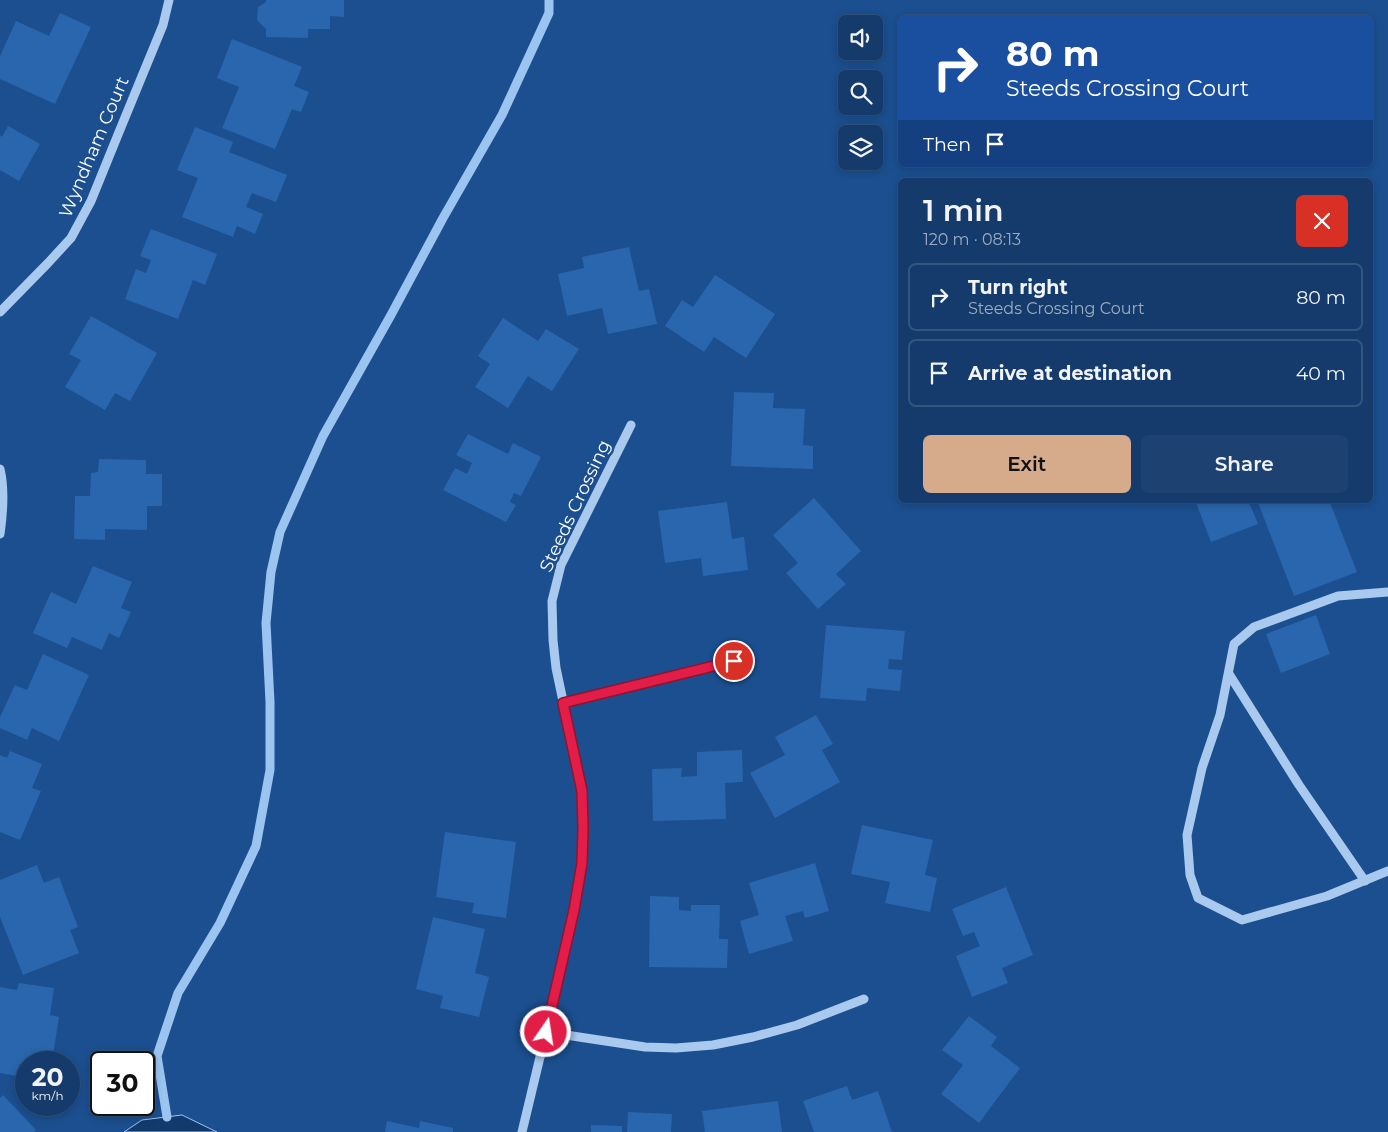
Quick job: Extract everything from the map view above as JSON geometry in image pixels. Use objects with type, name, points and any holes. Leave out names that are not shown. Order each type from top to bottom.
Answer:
[{"type":"street","name":"Wyndham Court","points":[[0,312],[72,238],[91,201],[163,25],[169,0]]},
{"type":"street","name":"Steeds Crossing","points":[[522,1132],[573,912],[582,863],[582,791],[556,668],[552,601],[561,565],[631,425]]},
{"type":"street","points":[[0,469],[3,510],[0,534]]},
{"type":"street","points":[[1388,592],[1338,596],[1254,627],[1234,644],[1220,715],[1202,768],[1187,835],[1190,875],[1198,898],[1242,920],[1327,896],[1388,872]]},
{"type":"street","points":[[563,703],[734,661]]},
{"type":"street","points":[[1229,674],[1299,785],[1365,881]]},
{"type":"street","points":[[546,1032],[645,1047],[676,1048],[713,1045],[797,1025],[864,999]]},
{"type":"water","points":[[182,1115],[217,1132],[124,1132],[142,1120]]},
{"type":"building","points":[[266,0],[344,0],[344,17],[330,16],[330,29],[308,29],[308,38],[266,37],[266,29],[257,20],[258,7],[266,2]]},
{"type":"building","points":[[60,13],[91,27],[55,104],[0,79],[0,56],[16,21],[49,36]]},
{"type":"building","points":[[232,39],[302,67],[294,86],[309,92],[301,112],[292,109],[275,149],[222,128],[239,87],[217,78]]},
{"type":"building","points":[[8,126],[40,144],[19,181],[0,170],[0,135],[2,137]]},
{"type":"building","points":[[195,127],[233,142],[229,152],[287,175],[276,202],[252,193],[246,207],[263,214],[255,234],[237,226],[233,237],[182,217],[198,178],[177,170]]},
{"type":"building","points":[[151,229],[217,254],[205,285],[193,280],[178,319],[125,299],[136,269],[146,273],[151,260],[140,256]]},
{"type":"building","points":[[629,247],[639,291],[649,289],[657,324],[608,334],[602,308],[567,316],[558,274],[584,268],[582,257]]},
{"type":"building","points":[[715,275],[775,314],[746,358],[714,337],[704,352],[665,326],[682,300],[693,307]]},
{"type":"building","points":[[91,316],[157,353],[130,401],[115,393],[105,410],[65,387],[81,360],[69,354]]},
{"type":"building","points":[[503,318],[538,341],[546,329],[579,349],[552,391],[528,376],[508,408],[475,387],[490,364],[478,356]]},
{"type":"building","points":[[734,392],[774,393],[773,408],[805,409],[803,445],[813,446],[813,469],[731,466]]},
{"type":"building","points":[[468,434],[508,454],[513,443],[541,457],[521,496],[514,493],[510,502],[516,505],[506,522],[443,490],[455,468],[467,474],[472,463],[456,455]]},
{"type":"building","points":[[99,459],[146,460],[146,474],[162,474],[162,506],[147,506],[147,530],[105,529],[105,540],[74,539],[75,496],[90,496],[91,473],[98,472]]},
{"type":"building","points":[[814,498],[861,551],[836,574],[846,584],[818,609],[786,573],[798,563],[773,535]]},
{"type":"building","points":[[727,502],[732,539],[744,537],[748,570],[703,576],[701,558],[665,563],[658,511]]},
{"type":"building","points":[[1196,503],[1249,503],[1258,524],[1211,542]]},
{"type":"building","points":[[1258,503],[1330,503],[1357,572],[1294,596]]},
{"type":"building","points":[[93,566],[132,582],[121,608],[131,612],[119,638],[109,633],[102,650],[72,637],[67,648],[33,633],[51,592],[76,604]]},
{"type":"building","points":[[1316,615],[1330,654],[1281,673],[1266,634]]},
{"type":"building","points":[[826,625],[905,631],[902,660],[889,659],[888,669],[902,670],[900,691],[867,688],[866,701],[820,698]]},
{"type":"building","points":[[43,654],[89,675],[59,741],[32,728],[27,740],[0,728],[0,717],[15,685],[27,690]]},
{"type":"building","points":[[816,715],[833,744],[822,750],[840,782],[775,818],[750,773],[785,755],[775,737]]},
{"type":"building","points":[[742,750],[743,782],[725,783],[726,819],[653,821],[652,769],[682,768],[681,777],[697,776],[697,752]]},
{"type":"building","points":[[10,751],[42,764],[32,788],[41,791],[20,840],[0,832],[0,755],[7,758]]},
{"type":"building","points":[[862,825],[933,840],[925,875],[937,878],[930,912],[885,903],[890,882],[851,874]]},
{"type":"building","points":[[445,832],[516,842],[506,918],[472,913],[474,903],[436,897]]},
{"type":"building","points":[[815,863],[829,911],[805,918],[803,911],[785,916],[793,941],[749,954],[740,921],[759,915],[749,883]]},
{"type":"building","points":[[37,865],[44,883],[59,877],[78,927],[70,930],[79,953],[23,975],[0,917],[0,880]]},
{"type":"building","points":[[1006,887],[1033,955],[1002,968],[1008,983],[972,997],[956,956],[980,946],[974,932],[963,936],[952,909]]},
{"type":"building","points":[[650,896],[679,897],[679,910],[691,911],[691,905],[720,905],[719,939],[728,939],[727,968],[649,967]]},
{"type":"building","points":[[433,917],[485,929],[475,973],[489,977],[479,1017],[440,1008],[443,996],[416,989]]},
{"type":"building","points":[[19,983],[54,988],[50,1015],[59,1017],[54,1051],[15,1051],[15,1076],[0,1073],[0,987],[17,990]]},
{"type":"building","points":[[969,1016],[997,1037],[991,1046],[1020,1068],[979,1123],[941,1094],[963,1065],[942,1050]]},
{"type":"building","points":[[847,1086],[852,1100],[878,1091],[892,1132],[814,1132],[803,1101]]},
{"type":"building","points":[[3,1095],[15,1108],[15,1116],[23,1116],[36,1130],[34,1132],[0,1132],[0,1098]]},
{"type":"building","points":[[778,1101],[782,1132],[705,1132],[702,1111]]},
{"type":"building","points":[[628,1112],[672,1114],[671,1132],[627,1132]]},
{"type":"building","points":[[387,1121],[419,1128],[420,1121],[453,1128],[453,1132],[385,1132]]},
{"type":"building","points":[[591,1125],[622,1126],[622,1132],[591,1132]]},
{"type":"waterway","points":[[167,1117],[157,1056],[178,993],[220,923],[256,846],[270,770],[270,702],[266,623],[271,572],[280,532],[323,436],[502,115],[549,13],[549,0]]},
{"type":"route","points":[[546,1032],[574,910],[582,863],[582,791],[563,703],[734,661]]}]
